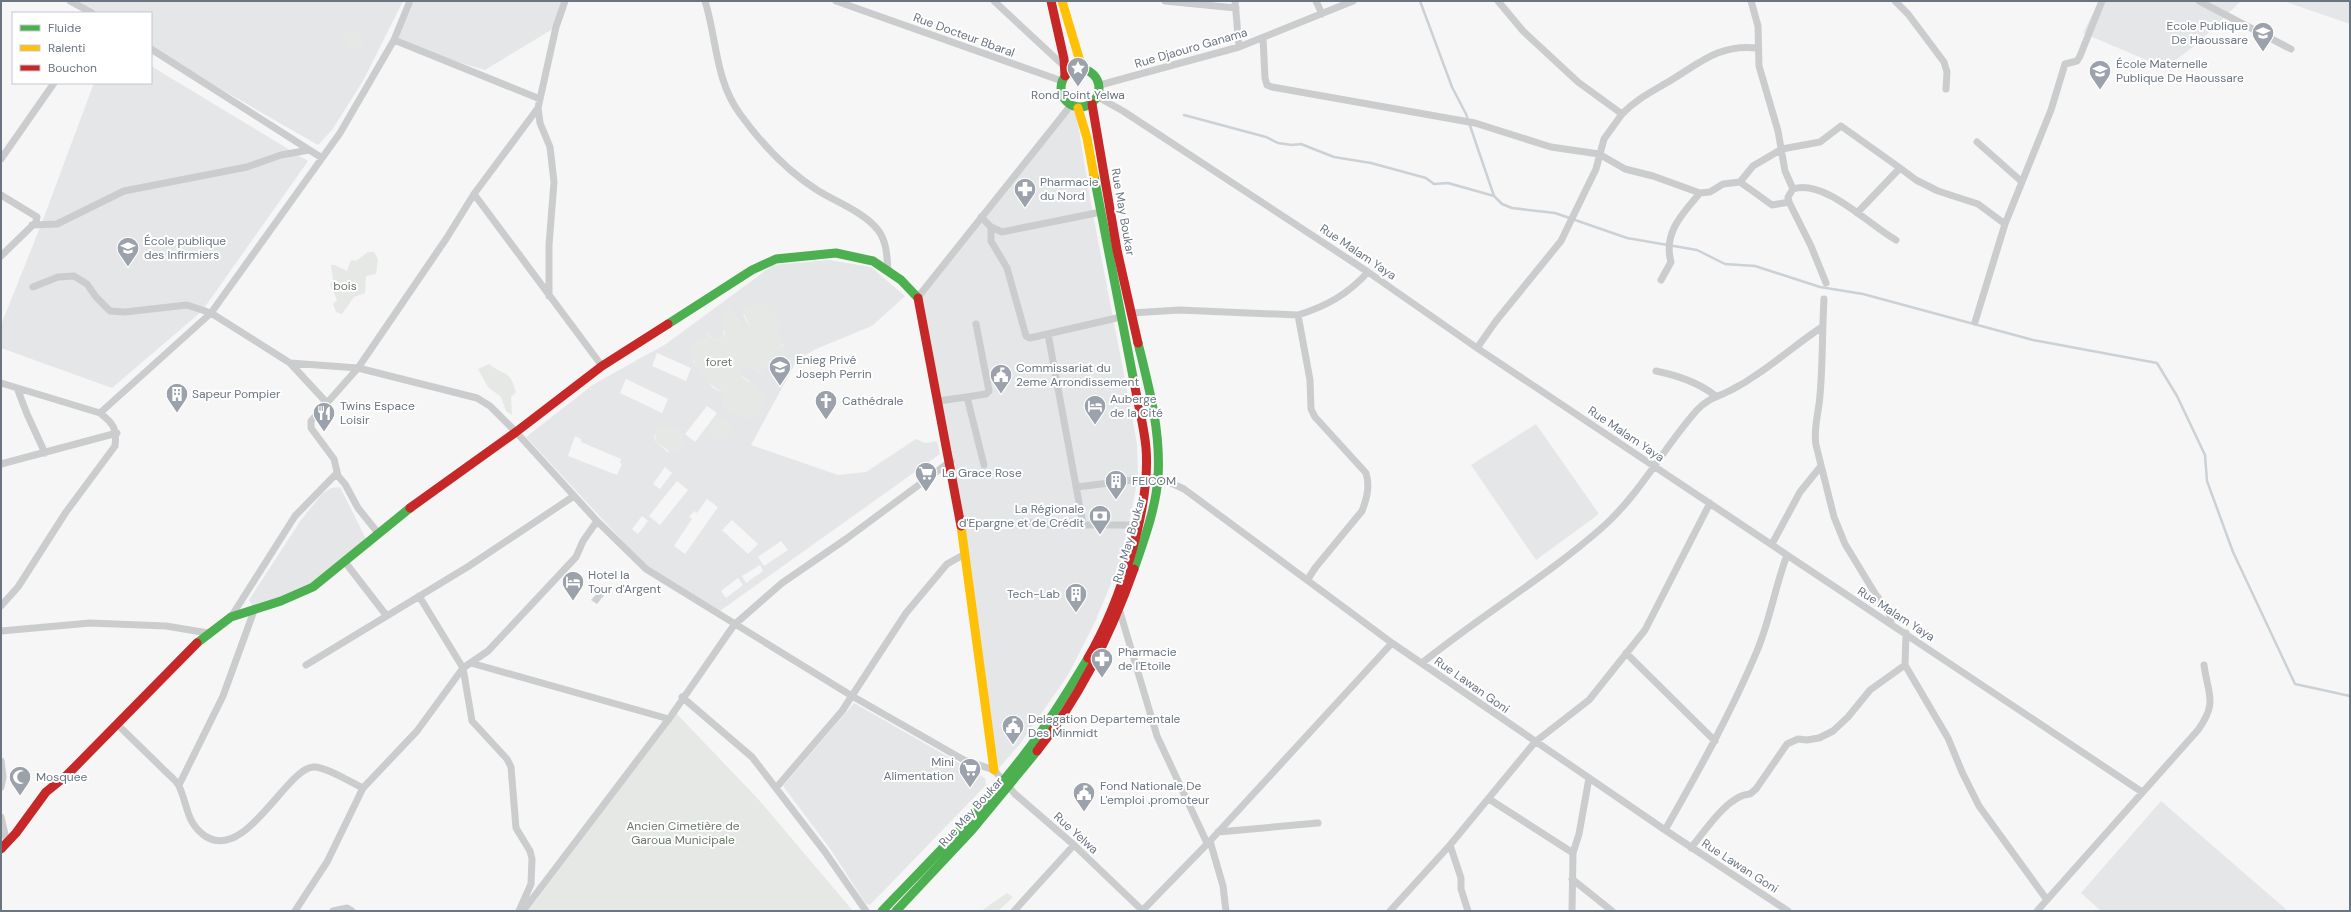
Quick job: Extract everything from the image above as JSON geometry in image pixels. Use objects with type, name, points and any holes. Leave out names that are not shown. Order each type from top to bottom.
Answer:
[{"type":"main road","points":[[1051,1],[1064,74],[1062,94],[1074,106],[1095,100],[1100,85],[1094,74],[1082,68],[1072,70],[1064,74]]},
{"type":"main road","points":[[1062,1],[1082,68]]},
{"type":"main road","name":"Rue May Boukar","points":[[896,911],[945,861],[1056,726],[1101,651],[1120,612],[1143,540],[1158,477],[1152,413],[1124,286],[1095,100]]},
{"type":"main road","name":"Rue May Boukar","points":[[882,911],[1007,785],[1057,710],[1104,629],[1122,581],[1138,525],[1146,478],[1146,447],[1087,138],[1074,106]]},
{"type":"main road","points":[[4,846],[46,792],[67,775],[208,633],[231,617],[297,595],[313,587],[345,562],[378,533],[449,478],[516,432],[602,366],[769,261],[796,256],[836,253],[873,261],[888,271],[918,297],[926,348],[951,461],[994,770]]},
{"type":"street","points":[[100,413],[211,313],[322,158],[360,100],[394,40],[410,1]]},
{"type":"street","points":[[549,296],[549,245],[554,203],[554,175],[550,148],[540,123],[538,108],[556,27],[565,1]]},
{"type":"street","points":[[705,1],[716,57],[724,84],[738,112],[771,152],[798,177],[865,218],[877,229],[885,243],[888,271]]},
{"type":"street","name":"Rue Docteur Bbaral","points":[[836,1],[1064,74]]},
{"type":"street","points":[[994,1],[1064,74]]},
{"type":"street","points":[[1165,1],[1235,4],[1239,47]]},
{"type":"street","points":[[1316,1],[1322,14]]},
{"type":"street","name":"Rue Djaouro Ganama","points":[[1100,85],[1239,47],[1353,1]]},
{"type":"street","points":[[1498,1],[1523,31],[1578,82],[1622,114]]},
{"type":"street","points":[[1751,1],[1758,26],[1757,48],[1761,73],[1782,149],[1785,171],[1793,189]]},
{"type":"street","points":[[1895,1],[1908,14],[1944,62],[1947,72],[1946,89]]},
{"type":"street","points":[[1975,322],[2005,224],[2021,181],[2051,110],[2065,64],[2077,61],[2080,56],[2102,1]]},
{"type":"street","points":[[2199,1],[2291,49]]},
{"type":"street","points":[[76,2],[91,12]]},
{"type":"street","points":[[1263,38],[1265,78],[1267,85],[1272,87],[1475,123],[1551,147],[1599,154],[1625,169],[1700,193],[1710,192],[1723,184],[1740,182],[1772,205],[1789,202]]},
{"type":"street","points":[[394,40],[540,99]]},
{"type":"street","points":[[1477,348],[1496,321],[1561,241],[1596,170],[1599,154],[1609,130],[1622,114],[1636,101],[1707,57],[1724,50],[1747,47],[1757,48]]},
{"type":"street","points":[[152,50],[322,158]]},
{"type":"street","points":[[1,159],[4,151],[53,84]]},
{"type":"street","name":"Rue Malam Yaya","points":[[1095,100],[1130,115],[1368,272],[1477,348],[2142,792]]},
{"type":"street","points":[[918,297],[981,217],[1074,106]]},
{"type":"street","points":[[378,533],[358,508],[345,484],[337,473],[334,459],[311,428],[311,421],[358,368],[446,239],[474,194],[538,108]]},
{"type":"street","points":[[1740,182],[1753,166],[1782,149],[1820,142],[1841,126],[1900,168],[1938,191],[1978,204],[2005,224]]},
{"type":"street","points":[[1977,142],[2021,181]]},
{"type":"street","points":[[32,225],[57,224],[124,191],[247,167],[281,155],[309,150]]},
{"type":"street","points":[[1857,213],[1900,168]]},
{"type":"street","points":[[1793,189],[1788,197],[1789,202],[1811,246],[1826,283]]},
{"type":"street","points":[[1793,189],[1823,192],[1838,199],[1896,240]]},
{"type":"street","points":[[1661,280],[1671,262],[1669,244],[1677,219],[1700,193]]},
{"type":"street","points":[[474,194],[602,366]]},
{"type":"street","points":[[1,195],[37,217],[32,225],[1,256]]},
{"type":"street","points":[[981,217],[991,227],[1002,232],[1101,212]]},
{"type":"street","points":[[991,227],[991,241],[1007,268],[1026,336],[1030,338],[1121,317]]},
{"type":"street","points":[[1131,314],[1179,310],[1298,315],[1321,308],[1344,295],[1368,272]]},
{"type":"street","points":[[33,286],[58,277],[74,276],[87,284],[96,297],[110,311],[125,312],[187,305],[211,313],[290,363],[327,402]]},
{"type":"street","points":[[1824,299],[1820,397],[1814,436],[1834,517],[1845,544],[1876,595],[1890,611],[1891,623]]},
{"type":"street","points":[[1298,315],[1310,380],[1311,409],[1315,417],[1363,468],[1368,481],[1366,501],[1362,511],[1315,568],[1308,579]]},
{"type":"street","points":[[938,401],[967,398],[986,394],[989,391],[976,324]]},
{"type":"street","points":[[1422,663],[1456,635],[1540,576],[1605,525],[1656,467],[1673,440],[1698,409],[1716,396],[1732,390],[1758,374],[1802,339],[1822,327]]},
{"type":"street","points":[[1048,334],[1083,524]]},
{"type":"street","points":[[290,363],[358,368],[477,398],[490,406],[516,432],[597,521],[646,569],[852,696],[964,760],[994,770]]},
{"type":"street","points":[[1656,371],[1683,377],[1703,386],[1716,396]]},
{"type":"street","points":[[1,383],[100,413],[110,421],[117,433],[115,446],[66,512],[18,587],[1,606]]},
{"type":"street","points":[[17,388],[26,414],[45,453]]},
{"type":"street","points":[[967,398],[984,465]]},
{"type":"street","points":[[1,464],[117,433]]},
{"type":"street","points":[[523,911],[669,718],[682,697],[734,624],[782,583],[846,539],[951,461]]},
{"type":"street","points":[[1772,544],[1800,492],[1821,466]]},
{"type":"street","points":[[231,617],[295,516],[337,473]]},
{"type":"street","name":"Rue Lawan Goni","points":[[1077,487],[1158,477],[1184,489],[1308,579],[1392,643],[1665,830],[1788,911]]},
{"type":"street","points":[[306,665],[487,554],[574,496]]},
{"type":"street","points":[[1390,911],[1450,845],[1535,742],[1589,700],[1645,630],[1710,503]]},
{"type":"street","points":[[295,911],[327,862],[363,788],[417,730],[462,668],[488,651],[576,557],[583,541],[597,521]]},
{"type":"street","points":[[1023,522],[1052,525],[1138,525]]},
{"type":"street","points":[[776,788],[822,736],[852,696],[906,613],[947,564],[964,554]]},
{"type":"street","points":[[1665,830],[1715,740],[1757,652],[1777,582],[1787,555]]},
{"type":"street","points":[[345,562],[386,615]]},
{"type":"street","points":[[419,596],[462,668],[472,721],[507,759],[510,767],[516,828],[530,851],[532,859],[531,884],[519,911]]},
{"type":"street","points":[[179,785],[223,696],[255,608]]},
{"type":"street","points":[[1120,612],[1156,736],[1209,842],[1223,886],[1226,911]]},
{"type":"street","points":[[1,631],[90,623],[166,626],[208,633]]},
{"type":"street","points":[[1906,633],[1905,665],[1948,738],[1962,772],[1979,806],[2047,900]]},
{"type":"street","points":[[1143,911],[1209,842],[1392,643]]},
{"type":"street","points":[[1626,653],[1715,740]]},
{"type":"street","points":[[471,663],[669,718]]},
{"type":"street","points":[[2037,911],[2198,730],[2209,715],[2210,697],[2204,664]]},
{"type":"street","points":[[1692,848],[1728,805],[1741,794],[1750,794],[1756,789],[1787,744],[1798,739],[1807,740],[1819,738],[1833,731],[1848,717],[1870,690],[1905,665]]},
{"type":"street","points":[[682,697],[744,748],[776,788],[866,911]]},
{"type":"street","points":[[117,724],[179,785],[192,824],[206,838],[224,840],[247,829],[299,775],[310,767],[322,768],[363,788]]},
{"type":"street","points":[[1,760],[3,777],[1,787]]},
{"type":"street","name":"Rue Yelwa","points":[[994,770],[1007,785],[1074,845],[1143,911]]},
{"type":"street","points":[[1572,911],[1572,854],[1579,834],[1589,778]]},
{"type":"street","points":[[1489,799],[1572,854]]},
{"type":"street","points":[[1,817],[4,846]]},
{"type":"street","points":[[1218,832],[1318,823]]},
{"type":"street","points":[[1014,911],[1074,845]]},
{"type":"street","points":[[1450,845],[1461,878],[1461,889],[1468,911]]},
{"type":"street","points":[[1572,880],[1612,911]]},
{"type":"street","points":[[1773,911],[1777,904]]},
{"type":"street","points":[[332,911],[347,908],[352,911]]},
{"type":"shaded area","points":[[67,1],[403,1],[363,81],[332,130],[318,145],[152,50],[152,12],[86,12]]},
{"type":"shaded area","points":[[414,1],[563,1],[556,27],[485,70],[396,44]]},
{"type":"shaded area","points":[[2099,1],[2241,1],[2197,44],[2165,68],[2083,33]]},
{"type":"shaded area","points":[[2283,1],[2350,1],[2350,24]]},
{"type":"shaded area","name":"École publique des Infirmiers","points":[[152,67],[308,161],[202,311],[112,388],[1,348],[1,325],[41,225],[94,84],[152,84]]},
{"type":"shaded area","points":[[1068,108],[1076,112],[1091,204],[1137,444],[1138,478],[1122,557],[1095,622],[1068,675],[1020,744],[999,768],[917,297]]},
{"type":"shaded area","points":[[829,260],[871,267],[905,296],[872,326],[816,349],[797,360],[751,445],[838,475],[866,472],[916,439],[925,443],[937,441],[940,454],[720,611],[646,566],[526,437],[594,384],[666,344],[773,265]],"holes":[[[730,308],[733,317],[739,320],[746,330],[749,326],[743,314],[783,345],[781,367],[776,361],[770,361],[760,373],[750,366],[740,365],[738,373],[750,382],[723,405],[727,394],[713,388],[693,362],[695,343],[705,340],[707,333],[716,341],[722,339]],[[657,353],[691,368],[686,381],[652,366]],[[626,379],[668,399],[662,413],[620,393]],[[707,406],[717,413],[695,442],[685,434]],[[679,433],[682,438],[668,452],[656,442],[654,437],[655,434]],[[575,436],[581,439],[581,442],[621,459],[620,463],[622,464],[617,475],[568,456]],[[665,467],[672,473],[660,489],[653,484]],[[677,481],[688,490],[660,525],[649,516]],[[707,499],[718,507],[685,554],[674,546],[692,519],[689,517],[694,511],[697,513]],[[642,516],[648,521],[638,534],[632,529]],[[732,520],[758,544],[748,554],[722,530]],[[781,541],[788,550],[764,566],[758,557]],[[760,565],[763,571],[746,583],[742,576]],[[738,578],[743,585],[726,598],[721,591]]]},
{"type":"shaded area","points":[[1536,424],[1599,514],[1536,560],[1471,465]]},
{"type":"shaded area","points":[[340,487],[366,539],[331,571],[299,591],[253,606],[249,600],[301,520],[322,494],[331,488]]},
{"type":"shaded area","points":[[604,585],[609,589],[597,604],[591,600]]},
{"type":"shaded area","points":[[854,703],[985,778],[986,785],[870,905],[866,904],[831,850],[783,786]]},
{"type":"shaded area","points":[[2161,801],[2288,911],[2101,911],[2081,893]]},
{"type":"green space","points":[[348,28],[357,30],[361,35],[364,47],[351,46],[343,38]]},
{"type":"green space","name":"bois","points":[[368,252],[374,252],[378,259],[376,274],[366,276],[365,293],[354,297],[342,314],[336,312],[333,304],[337,300],[330,285],[333,280],[331,265],[335,265],[347,271],[351,260],[356,261]]},
{"type":"green space","name":"foret","points":[[763,304],[771,309],[780,322],[777,338],[786,351],[780,367],[776,361],[770,361],[760,373],[750,366],[740,366],[738,373],[765,397],[766,407],[753,419],[741,418],[726,412],[723,405],[727,394],[712,385],[700,374],[693,359],[693,351],[695,343],[705,340],[706,333],[716,341],[722,339],[725,332],[722,327],[722,312],[730,308],[733,317],[739,320],[746,329],[749,325],[742,309],[749,305]]},
{"type":"green space","points":[[489,364],[509,376],[511,379],[516,392],[511,397],[512,415],[506,411],[501,397],[488,387],[478,369]]},
{"type":"green space","points":[[719,417],[725,420],[732,429],[725,440],[716,440],[707,432],[711,424]]},
{"type":"green space","points":[[663,425],[677,427],[684,444],[683,448],[675,455],[656,442],[655,434],[652,430],[654,427]]},
{"type":"green space","name":"Ancien Cimetière de Garoua Municipale","points":[[676,713],[759,800],[853,911],[528,911]]},
{"type":"green space","points":[[1007,893],[1013,897],[998,911],[981,911]]},
{"type":"waterway","points":[[1420,1],[1452,87],[1466,114],[1494,196]]},
{"type":"waterway","points":[[1184,115],[1266,137],[1278,143],[1292,145],[1301,144],[1334,157],[1371,163],[1426,178],[1434,184],[1448,183],[1494,196],[1502,204],[1512,208],[1555,213],[1627,238],[1697,250],[1725,264],[1755,266],[1820,287],[1863,294],[2033,340],[2157,363],[2177,396],[2205,455],[2207,481],[2233,552],[2295,684],[2350,696]]},
{"type":"traffic: fast","points":[[1076,69],[1084,69],[1094,74],[1098,81],[1099,88],[1098,95],[1094,102],[1084,107],[1076,107],[1066,102],[1064,99],[1061,92],[1061,84],[1066,74],[1069,72],[1076,69]]},
{"type":"traffic: fast","points":[[1094,176],[1134,382]]},
{"type":"traffic: fast","points":[[668,324],[752,270],[776,259],[836,253],[873,261],[901,280],[918,298]]},
{"type":"traffic: fast","points":[[1134,569],[1149,524],[1155,500],[1158,477],[1158,443],[1156,426],[1138,343]]},
{"type":"traffic: fast","points":[[197,643],[231,617],[281,601],[313,587],[410,508]]},
{"type":"traffic: fast","points":[[882,911],[959,831],[1013,769],[1046,725],[1088,658]]},
{"type":"traffic: fast","points":[[896,911],[972,830],[1037,751]]},
{"type":"traffic: slow","points":[[1062,1],[1082,68]]},
{"type":"traffic: slow","points":[[1078,108],[1087,138],[1094,176]]},
{"type":"traffic: slow","points":[[961,526],[994,770]]},
{"type":"traffic: jam","points":[[1051,1],[1064,59],[1065,76]]},
{"type":"traffic: jam","points":[[1092,104],[1117,250],[1138,343]]},
{"type":"traffic: jam","points":[[918,298],[961,526]]},
{"type":"traffic: jam","points":[[410,508],[516,432],[602,366],[668,324]]},
{"type":"traffic: jam","points":[[1088,658],[1100,636],[1121,584],[1138,527],[1143,499],[1146,472],[1146,448],[1134,382]]},
{"type":"traffic: jam","points":[[1037,751],[1053,730],[1081,687],[1105,641],[1134,569]]},
{"type":"traffic: jam","points":[[1,849],[16,833],[46,792],[67,775],[197,643]]},
{"type":"place","name":"Ecole Publique De Haoussare","points":[[2263,52]]},
{"type":"place","name":"Rond Point Yelwa","points":[[1078,88]]},
{"type":"place","name":"École Maternelle Publique De Haoussare","points":[[2100,90]]},
{"type":"place","name":"Pharmacie du Nord","points":[[1025,208]]},
{"type":"place","name":"École publique des Infirmiers","points":[[128,268]]},
{"type":"place","name":"Enieg Privé Joseph Perrin","points":[[780,386]]},
{"type":"place","name":"Commissariat du 2eme Arrondissement","points":[[1001,394]]},
{"type":"place","name":"Sapeur Pompier","points":[[177,414]]},
{"type":"place","name":"Cathédrale","points":[[826,420]]},
{"type":"place","name":"Auberge de la Cité","points":[[1095,426]]},
{"type":"place","name":"Twins Espace Loisir","points":[[324,432]]},
{"type":"place","name":"La Grace Rose","points":[[926,492]]},
{"type":"place","name":"FEICOM","points":[[1116,500]]},
{"type":"place","name":"La Régionale d'Epargne et de Crédit","points":[[1100,536]]},
{"type":"place","name":"Hotel la Tour d'Argent","points":[[573,602]]},
{"type":"place","name":"Tech-Lab","points":[[1076,614]]},
{"type":"place","name":"Pharmacie de l'Etoile","points":[[1102,678]]},
{"type":"place","name":"Delegation Departementale Des Minmidt","points":[[1013,746]]},
{"type":"place","name":"Mini Alimentation","points":[[970,788]]},
{"type":"place","name":"Mosquee","points":[[20,796]]},
{"type":"place","name":"Fond Nationale De L'emploi .promoteur","points":[[1084,812]]}]
